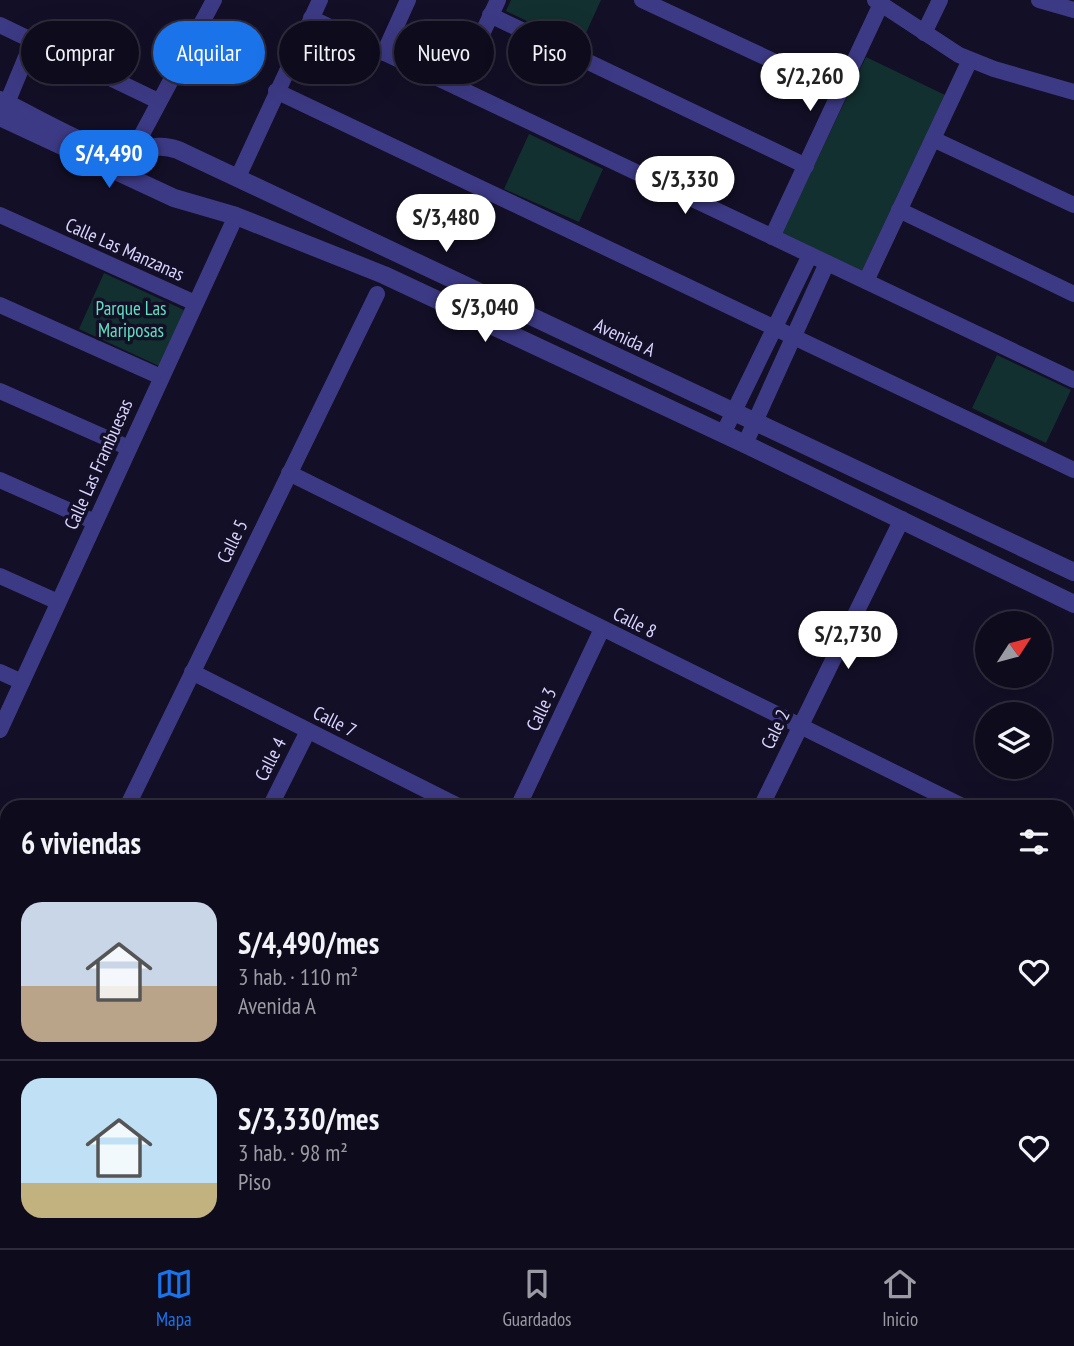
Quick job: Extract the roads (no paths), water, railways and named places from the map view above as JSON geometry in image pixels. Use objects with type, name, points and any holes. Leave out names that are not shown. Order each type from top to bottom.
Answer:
[{"type":"street","points":[[133,151],[214,0]]},
{"type":"street","points":[[238,177],[320,0]]},
{"type":"street","points":[[384,53],[408,0]]},
{"type":"street","points":[[457,88],[498,0]]},
{"type":"street","points":[[642,0],[840,92]]},
{"type":"street","points":[[925,33],[940,0]]},
{"type":"street","points":[[1039,0],[1074,10]]},
{"type":"street","points":[[772,237],[840,92],[878,2],[970,60],[1074,92]]},
{"type":"street","points":[[490,15],[806,166]]},
{"type":"street","points":[[311,18],[1074,380]]},
{"type":"street","points":[[0,25],[21,35]]},
{"type":"street","points":[[866,281],[970,60]]},
{"type":"street","points":[[21,67],[3,107],[174,198],[236,216],[384,275],[745,443],[1074,604]]},
{"type":"street","points":[[123,84],[158,101]]},
{"type":"street","points":[[276,91],[1074,470]]},
{"type":"street","name":"Avenida A","points":[[3,107],[109,150],[133,151],[162,144],[238,177],[1074,572]]},
{"type":"street","points":[[933,139],[1074,205]]},
{"type":"street","points":[[899,210],[1074,294]]},
{"type":"street","name":"Calle Las Manzanas","points":[[0,215],[195,303]]},
{"type":"street","name":"Calle Las Frambuesas","points":[[0,730],[236,216]]},
{"type":"street","points":[[723,434],[810,255]]},
{"type":"street","points":[[745,443],[827,263]]},
{"type":"street","name":"Calle 5","points":[[130,800],[377,294]]},
{"type":"street","points":[[0,305],[161,377]]},
{"type":"street","points":[[0,391],[129,447]]},
{"type":"street","name":"Calle 8","points":[[289,473],[799,728],[949,800]]},
{"type":"street","points":[[0,480],[95,522]]},
{"type":"street","name":"Cale 2","points":[[764,800],[902,519]]},
{"type":"street","points":[[0,576],[58,602]]},
{"type":"street","name":"Calle 3","points":[[521,800],[602,629]]},
{"type":"street","points":[[0,672],[22,682]]},
{"type":"street","name":"Calle 7","points":[[192,673],[446,800]]},
{"type":"street","name":"Calle 4","points":[[274,800],[308,731]]},
{"type":"park label","name":"Parque Las Mariposas","points":[[131,319]]}]
